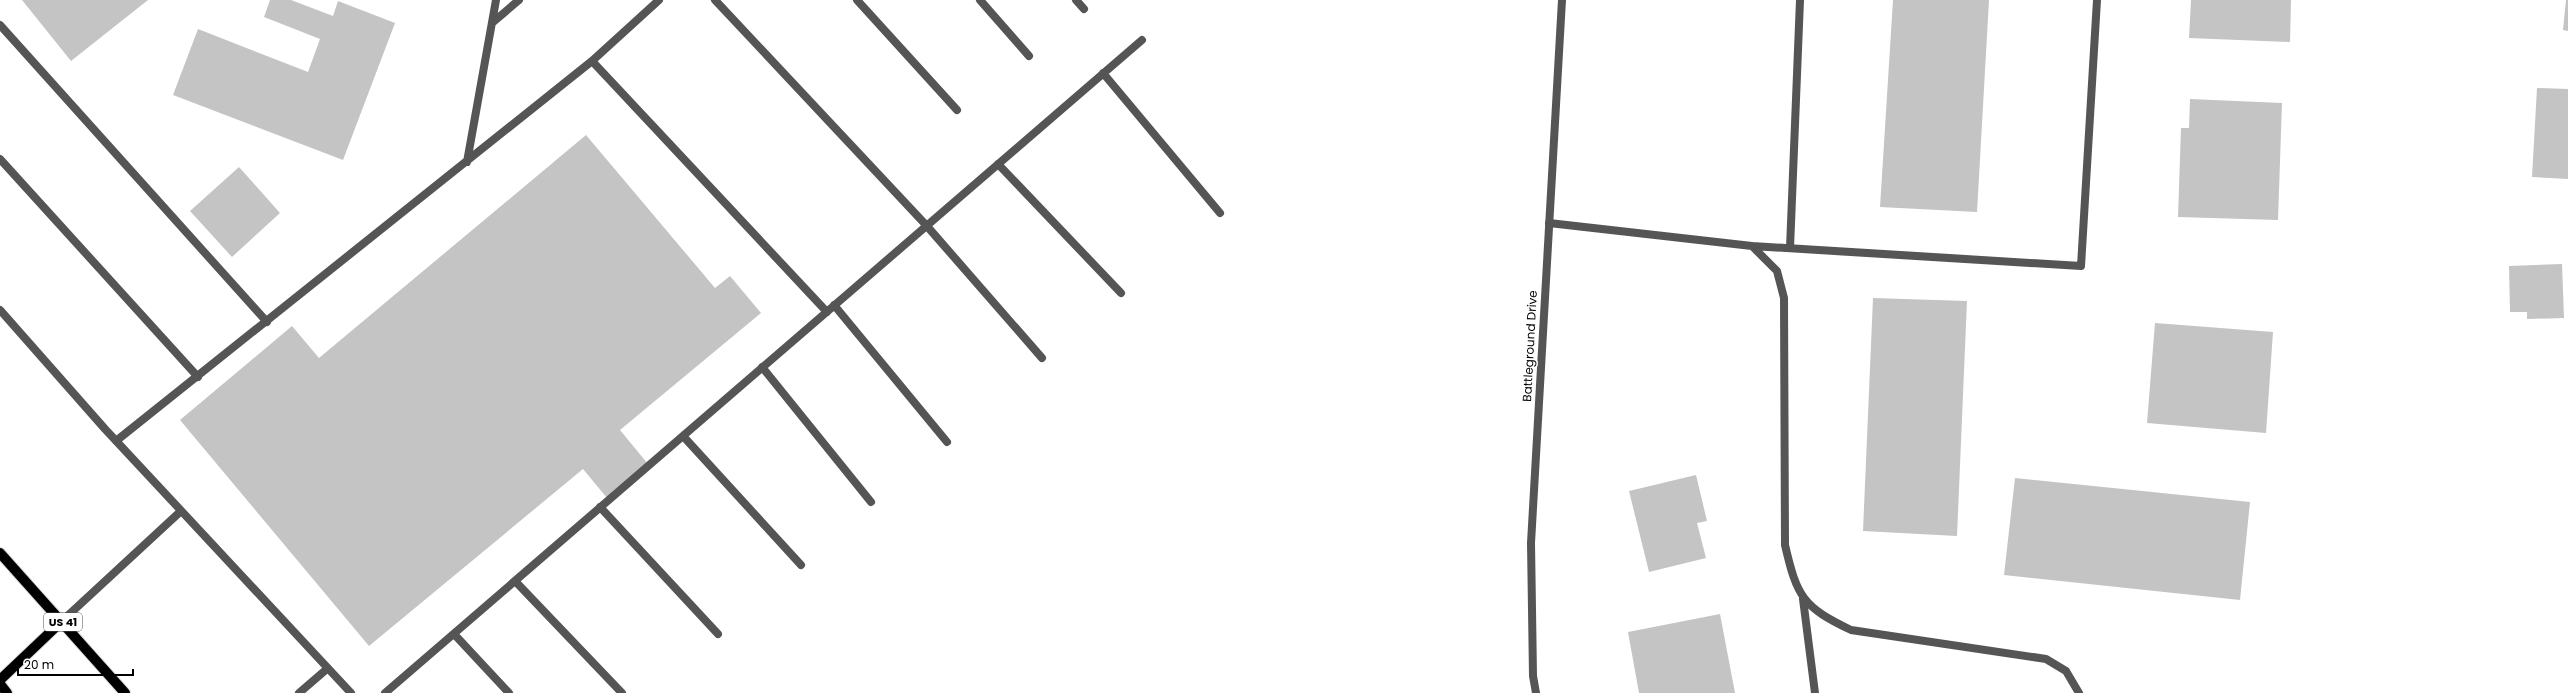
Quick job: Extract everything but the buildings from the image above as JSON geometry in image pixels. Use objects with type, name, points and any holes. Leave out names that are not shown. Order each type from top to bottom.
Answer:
[{"type":"main road","name":"US 41","points":[[0,553],[124,693]]},
{"type":"main road","points":[[0,680],[62,622]]},
{"type":"main road","points":[[0,684],[8,693]]},
{"type":"street","points":[[467,162],[496,0]]},
{"type":"street","points":[[492,23],[519,0]]},
{"type":"street","points":[[116,441],[267,322],[592,61],[659,0]]},
{"type":"street","points":[[714,0],[926,226],[1042,358]]},
{"type":"street","points":[[857,0],[957,110]]},
{"type":"street","points":[[980,0],[1029,56]]},
{"type":"street","points":[[1076,0],[1084,9]]},
{"type":"street","name":"Battleground Drive","points":[[1536,693],[1533,676],[1530,543],[1562,0]]},
{"type":"street","points":[[1790,248],[1800,0]]},
{"type":"street","points":[[1549,223],[1752,246],[2081,266],[2097,0]]},
{"type":"street","points":[[0,26],[267,322]]},
{"type":"street","points":[[385,693],[1142,40]]},
{"type":"street","points":[[592,61],[827,312]]},
{"type":"street","points":[[1103,73],[1220,213]]},
{"type":"street","points":[[0,159],[198,377]]},
{"type":"street","points":[[998,164],[1121,293]]},
{"type":"street","points":[[1752,246],[1777,272],[1784,298],[1785,545],[1792,576],[1803,599],[1815,693]]},
{"type":"street","points":[[834,305],[947,442]]},
{"type":"street","points":[[0,310],[116,441],[351,693]]},
{"type":"street","points":[[762,367],[871,502]]},
{"type":"street","points":[[683,436],[801,565]]},
{"type":"street","points":[[600,507],[718,634]]},
{"type":"street","points":[[62,622],[181,511]]},
{"type":"street","points":[[515,581],[622,693]]},
{"type":"street","points":[[1803,599],[1822,616],[1851,630],[2046,659],[2066,671],[2079,693]]},
{"type":"street","points":[[454,634],[508,693]]},
{"type":"street","points":[[299,693],[328,668]]}]
